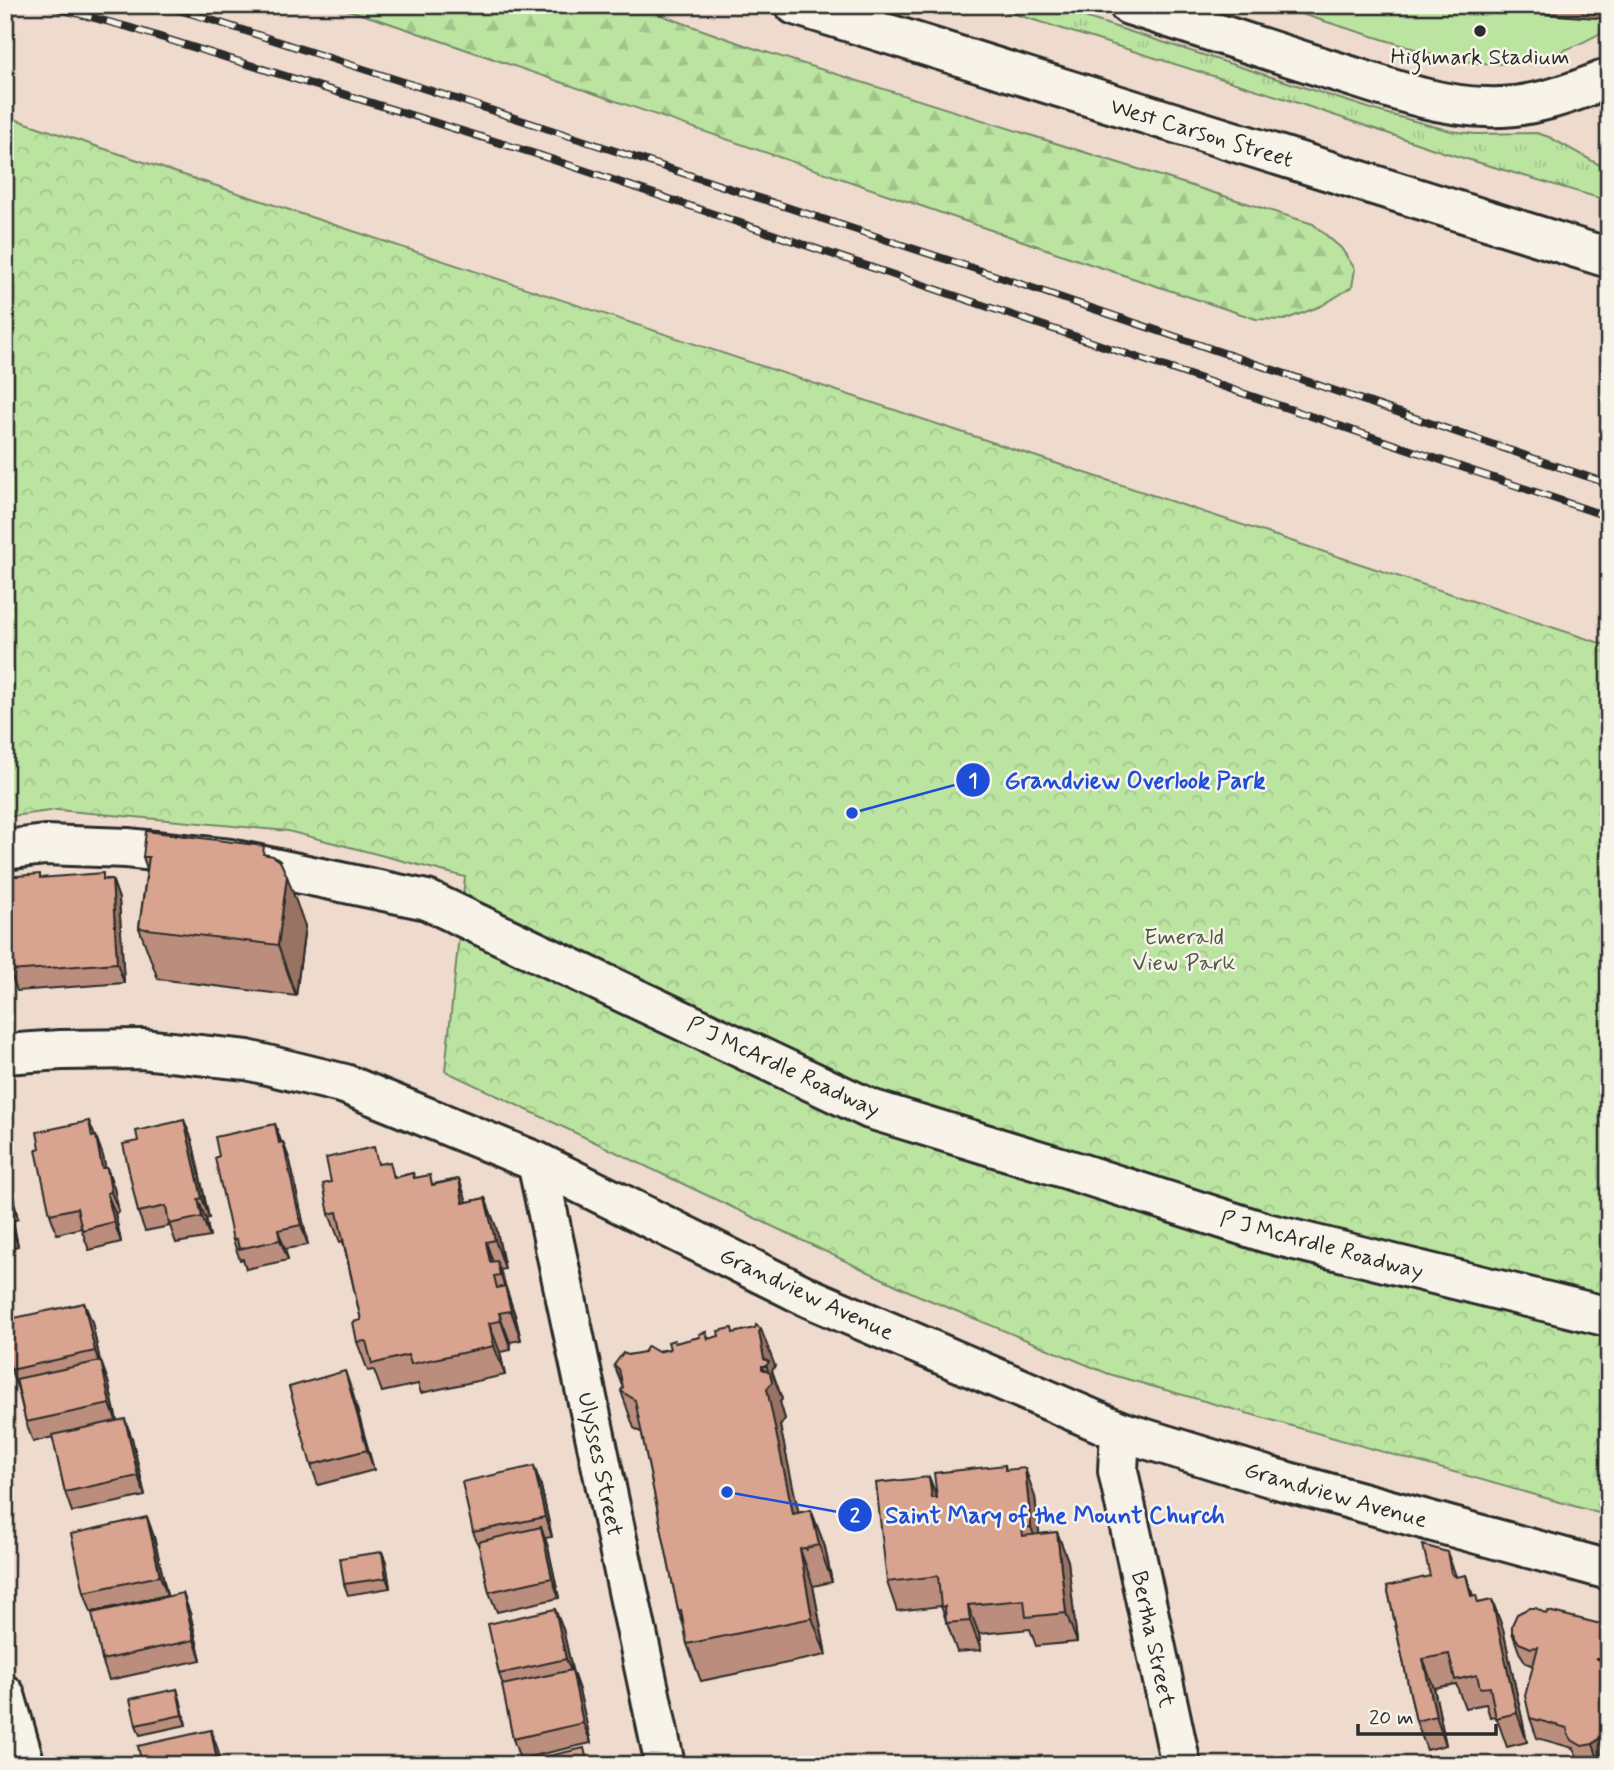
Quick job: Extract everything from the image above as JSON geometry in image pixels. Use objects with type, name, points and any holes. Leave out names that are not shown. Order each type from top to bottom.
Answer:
[{"type":"street","name":"West Carson Street","points":[[795,5],[1609,258]]},
{"type":"street","points":[[1129,5],[1441,103],[1487,107],[1528,104],[1568,94],[1609,78]]},
{"type":"street","name":"P J McArdle Roadway","points":[[5,850],[45,845],[127,848],[230,859],[427,900],[870,1109],[1267,1233],[1609,1317]]},
{"type":"street","name":"Grandview Avenue","points":[[5,1054],[142,1049],[247,1060],[345,1084],[537,1163],[810,1297],[1120,1431],[1270,1477],[1609,1570]]},
{"type":"street","name":"Ulysses Street","points":[[537,1163],[665,1765]]},
{"type":"street","name":"Bertha Street","points":[[1120,1431],[1118,1471],[1181,1765]]},
{"type":"street","points":[[5,1695],[25,1765]]},
{"type":"green space","points":[[332,5],[633,5],[753,48],[1313,224],[1341,248],[1355,269],[1352,287],[1321,306],[1284,320],[1256,319]]},
{"type":"green space","points":[[986,5],[1047,5],[1381,112],[1451,131],[1475,134],[1537,133],[1609,170],[1609,201],[1443,152],[1283,98]]},
{"type":"green space","name":"Highmark Stadium","points":[[1274,5],[1609,5],[1609,28],[1560,52],[1525,61],[1489,64],[1426,52]]},
{"type":"green space","name":"Emerald View Park","points":[[5,116],[1609,646],[1609,1516],[1109,1374],[915,1294],[445,1071],[465,877],[288,831],[57,810],[5,817]]},
{"type":"building","points":[[146,831],[264,846],[263,854],[280,861],[287,876],[278,945],[139,928],[149,857],[143,857]]},
{"type":"building","points":[[103,873],[103,880],[112,879],[117,963],[10,971],[5,877],[40,874],[40,878]]},
{"type":"building","points":[[184,1120],[202,1198],[198,1199],[202,1217],[169,1224],[166,1206],[138,1212],[123,1144],[138,1141],[136,1131]]},
{"type":"building","points":[[89,1121],[92,1137],[96,1136],[102,1168],[107,1168],[111,1192],[107,1193],[114,1222],[82,1230],[77,1208],[50,1214],[36,1150],[40,1148],[37,1132]]},
{"type":"building","points":[[275,1124],[279,1143],[283,1142],[301,1225],[278,1230],[280,1240],[239,1249],[237,1239],[233,1240],[215,1158],[219,1156],[215,1137]]},
{"type":"building","points":[[374,1147],[378,1164],[390,1162],[394,1178],[413,1173],[414,1178],[430,1175],[432,1185],[459,1179],[463,1203],[485,1198],[495,1240],[486,1242],[490,1262],[497,1261],[500,1275],[494,1276],[497,1288],[505,1286],[511,1311],[499,1313],[501,1321],[489,1323],[494,1346],[411,1364],[408,1355],[372,1364],[366,1341],[357,1342],[353,1322],[361,1320],[337,1212],[329,1214],[323,1184],[331,1182],[326,1158]]},
{"type":"building","points":[[84,1303],[95,1351],[11,1370],[5,1344],[5,1320]]},
{"type":"building","points":[[756,1325],[761,1329],[759,1332],[764,1359],[769,1362],[762,1366],[762,1369],[770,1373],[772,1382],[767,1389],[793,1514],[811,1510],[819,1545],[800,1549],[812,1618],[687,1644],[635,1400],[621,1391],[623,1387],[619,1369],[614,1365],[623,1353],[628,1355],[644,1352],[648,1346],[658,1352],[670,1349],[668,1342],[674,1340],[675,1343],[700,1337],[699,1334],[706,1332],[708,1339],[719,1336],[718,1331],[732,1328],[733,1333],[755,1328]]},
{"type":"building","points":[[101,1361],[110,1404],[26,1422],[16,1379]]},
{"type":"building","points":[[345,1371],[367,1450],[311,1465],[289,1387]]},
{"type":"building","points":[[125,1419],[138,1476],[65,1492],[52,1435]]},
{"type":"building","points":[[1005,1465],[1005,1470],[1025,1468],[1031,1527],[1022,1528],[1023,1536],[1057,1532],[1066,1613],[1026,1617],[1024,1600],[968,1605],[970,1621],[946,1623],[945,1606],[941,1607],[938,1576],[887,1582],[876,1483],[929,1477],[932,1498],[937,1498],[934,1473]]},
{"type":"building","points":[[534,1466],[545,1517],[473,1532],[462,1482]]},
{"type":"building","points":[[147,1517],[160,1576],[84,1592],[71,1534]]},
{"type":"building","points":[[541,1527],[552,1578],[489,1592],[478,1542]]},
{"type":"building","points":[[1423,1545],[1447,1552],[1451,1573],[1456,1577],[1466,1575],[1471,1596],[1476,1595],[1478,1603],[1492,1600],[1517,1713],[1496,1718],[1490,1687],[1480,1688],[1477,1675],[1455,1680],[1449,1654],[1423,1659],[1436,1716],[1416,1721],[1387,1586],[1430,1576]]},
{"type":"building","points":[[382,1552],[386,1578],[344,1584],[340,1558]]},
{"type":"building","points":[[183,1593],[194,1640],[102,1660],[92,1613]]},
{"type":"building","points":[[1529,1608],[1536,1608],[1546,1614],[1548,1611],[1609,1626],[1604,1658],[1596,1658],[1609,1665],[1607,1739],[1601,1737],[1593,1744],[1582,1746],[1572,1740],[1567,1728],[1530,1718],[1525,1696],[1538,1647],[1531,1648],[1519,1643],[1512,1632],[1517,1614]]},
{"type":"building","points":[[555,1609],[566,1659],[499,1674],[488,1624]]},
{"type":"building","points":[[572,1670],[583,1723],[513,1739],[502,1685]]},
{"type":"building","points":[[177,1689],[182,1715],[136,1725],[130,1699]]},
{"type":"building","points":[[211,1730],[218,1765],[142,1765],[138,1746]]},
{"type":"building","points":[[584,1748],[588,1765],[509,1765]]},
{"type":"railway","points":[[45,5],[128,27],[539,155],[1609,517]]},
{"type":"railway","points":[[160,5],[1006,279],[1609,484]]},
{"type":"place","name":"Highmark Stadium","points":[[1480,31]]},
{"type":"place","name":"Grandview Overlook Park","points":[[852,813]]},
{"type":"place","name":"Saint Mary of the Mount Church","points":[[727,1492]]}]
